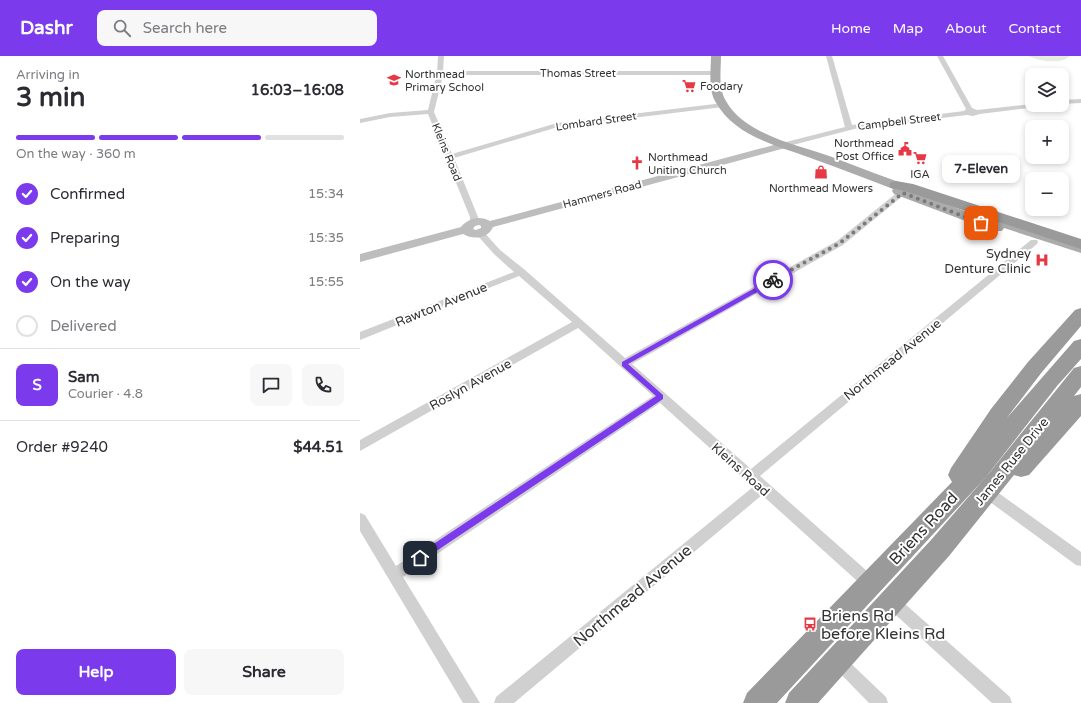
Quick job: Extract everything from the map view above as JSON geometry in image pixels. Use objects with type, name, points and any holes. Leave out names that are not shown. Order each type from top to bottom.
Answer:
[{"type":"highway","points":[[902,189],[908,187],[1081,244]]},
{"type":"highway","points":[[924,526],[970,460],[998,416],[1035,367],[1081,314]]},
{"type":"highway","name":"Briens Road","points":[[757,703],[978,470],[1050,381],[1081,346]]},
{"type":"highway","name":"James Ruse Drive","points":[[940,548],[998,479],[1081,374]]},
{"type":"highway","points":[[940,548],[995,498],[1081,402]]},
{"type":"highway","name":"Briens Road","points":[[799,703],[940,548]]},
{"type":"highway","name":"Kleins Road","points":[[871,584],[891,601]]},
{"type":"main road","points":[[716,56],[717,90],[723,105],[737,120],[751,130],[785,145],[902,189],[1034,242],[1081,258]]},
{"type":"main road","points":[[902,189],[1081,249]]},
{"type":"street","name":"Kleins Road","points":[[441,56],[440,73],[431,112],[477,227],[497,252],[579,322],[660,397],[871,584]]},
{"type":"street","points":[[829,56],[849,128]]},
{"type":"street","points":[[940,56],[971,112]]},
{"type":"street","name":"Thomas Street","points":[[440,73],[716,73]]},
{"type":"street","points":[[1069,102],[1081,101]]},
{"type":"street","name":"Lombard Street","points":[[449,157],[557,125],[723,105]]},
{"type":"street","name":"Campbell Street","points":[[785,145],[849,128],[1025,106]]},
{"type":"street","points":[[360,121],[390,115],[431,112]]},
{"type":"street","name":"Hammers Road","points":[[360,258],[785,145]]},
{"type":"street","points":[[624,364],[840,243],[902,189]]},
{"type":"street","name":"Northmead Avenue","points":[[750,477],[1034,242]]},
{"type":"street","name":"Rawton Avenue","points":[[360,336],[522,272]]},
{"type":"street","name":"Roslyn Avenue","points":[[360,446],[579,322]]},
{"type":"street","points":[[394,575],[660,397]]},
{"type":"street","name":"Northmead Avenue","points":[[502,703],[762,488]]},
{"type":"street","points":[[995,498],[1081,560]]},
{"type":"street","points":[[360,519],[472,703]]},
{"type":"street","name":"Kleins Road","points":[[891,601],[1004,703]]},
{"type":"street","points":[[838,661],[880,703]]},
{"type":"shaded area","points":[[1028,56],[1070,56],[1061,60],[1044,61]]},
{"type":"way so far","points":[[773,280],[840,243],[903,193],[981,223]]},
{"type":"place","name":"Northmead Primary School","points":[[394,80]]},
{"type":"place","name":"Foodary","points":[[689,86]]},
{"type":"place","name":"Northmead Post Office","points":[[905,149]]},
{"type":"place","name":"IGA","points":[[920,158]]},
{"type":"place","name":"Northmead Uniting Church","points":[[637,163]]},
{"type":"place","name":"Northmead Mowers","points":[[821,172]]},
{"type":"place","name":"7-Eleven","points":[[981,223]]},
{"type":"place","name":"Sydney Denture Clinic","points":[[1042,260]]},
{"type":"place","name":"Briens Rd before Kleins Rd","points":[[810,624]]},
{"type":"route","points":[[420,558],[660,397],[624,364],[773,280]]}]
